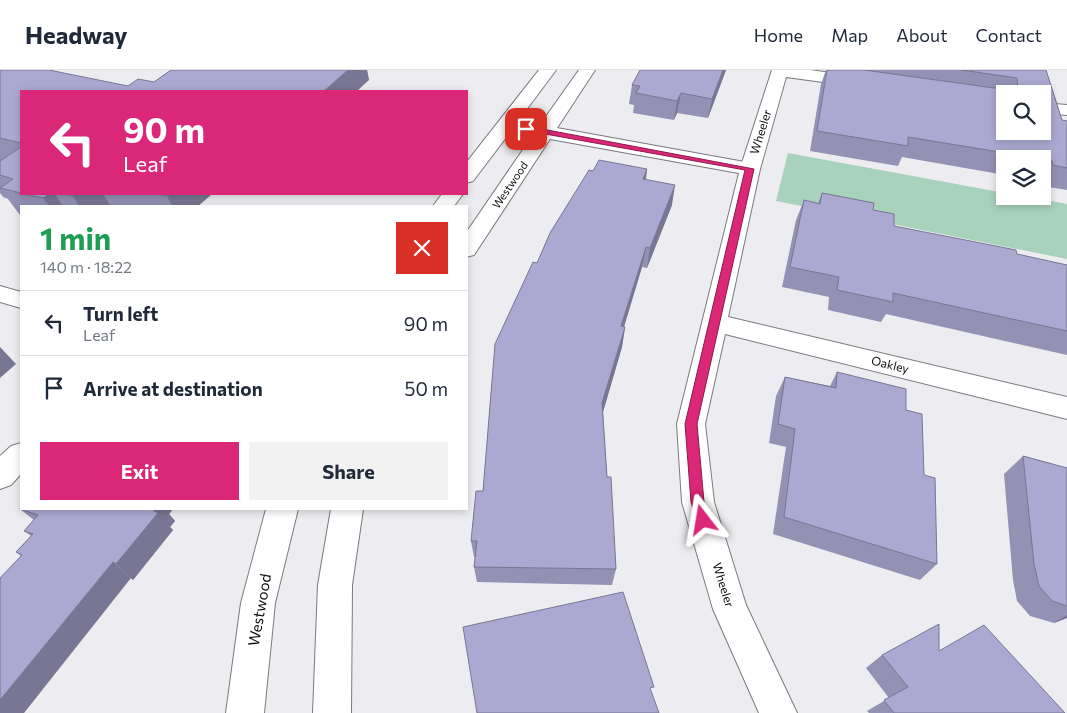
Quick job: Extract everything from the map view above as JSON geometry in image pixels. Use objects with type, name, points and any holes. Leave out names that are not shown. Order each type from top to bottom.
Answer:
[{"type":"street","points":[[468,174],[548,70]]},
{"type":"street","name":"Westwood","points":[[468,247],[587,70]]},
{"type":"street","points":[[780,70],[878,85]]},
{"type":"street","name":"Wheeler","points":[[778,713],[730,609],[698,502],[691,424],[713,322],[750,169],[780,70]]},
{"type":"street","points":[[1051,109],[1067,110]]},
{"type":"street","points":[[506,125],[750,169]]},
{"type":"street","points":[[0,294],[20,300]]},
{"type":"street","name":"Oakley","points":[[713,322],[1067,408]]},
{"type":"street","points":[[0,476],[20,456]]},
{"type":"street","name":"Westwood","points":[[245,713],[258,603],[282,510]]},
{"type":"street","points":[[332,713],[332,632],[342,529],[347,510]]},
{"type":"green space","points":[[788,153],[996,191],[996,205],[1051,205],[1051,201],[1067,204],[1067,259],[776,201]]},
{"type":"building","points":[[0,70],[49,70],[128,86],[138,79],[154,82],[171,70],[348,70],[325,90],[20,90],[20,143],[0,138]]},
{"type":"building","points":[[640,70],[723,70],[712,99],[681,93],[677,101],[636,93],[640,86],[632,85]]},
{"type":"building","points":[[827,70],[864,70],[996,88],[996,140],[1051,140],[1051,86],[1062,120],[1067,121],[1067,168],[1053,165],[1051,150],[996,151],[908,137],[908,146],[817,131]]},
{"type":"building","points":[[962,70],[1046,70],[1051,85],[1018,85],[1017,78]]},
{"type":"building","points":[[20,148],[20,193],[0,188],[13,179],[0,175],[0,161]]},
{"type":"building","points":[[599,160],[647,169],[643,179],[675,185],[650,248],[646,247],[621,326],[625,327],[602,403],[607,477],[611,477],[616,569],[474,567],[477,541],[471,541],[476,491],[483,491],[495,344],[533,262],[537,263],[550,233],[589,170],[593,171]]},
{"type":"building","points":[[822,193],[874,203],[873,210],[894,214],[894,226],[1016,250],[1017,254],[1067,265],[1067,331],[893,293],[893,302],[837,290],[839,277],[790,267],[804,200],[820,204]]},
{"type":"building","points":[[30,195],[48,195],[43,198]]},
{"type":"building","points":[[837,372],[906,389],[906,410],[922,414],[924,475],[935,478],[937,564],[784,517],[795,429],[778,424],[785,377],[836,388]]},
{"type":"building","points":[[1023,456],[1067,468],[1067,606],[1052,601],[1039,586],[1034,564]]},
{"type":"building","points":[[23,510],[155,510],[158,513],[116,564],[113,562],[0,700],[0,578],[22,555],[16,552],[33,534],[24,531],[38,515]]},
{"type":"building","points":[[623,592],[654,687],[650,688],[659,713],[477,713],[463,627]]},
{"type":"building","points":[[939,624],[939,651],[984,625],[1065,713],[894,713],[884,700],[908,687],[882,655]]},
{"type":"route","points":[[526,129],[750,169],[713,322],[691,424],[698,502],[703,520]]}]
